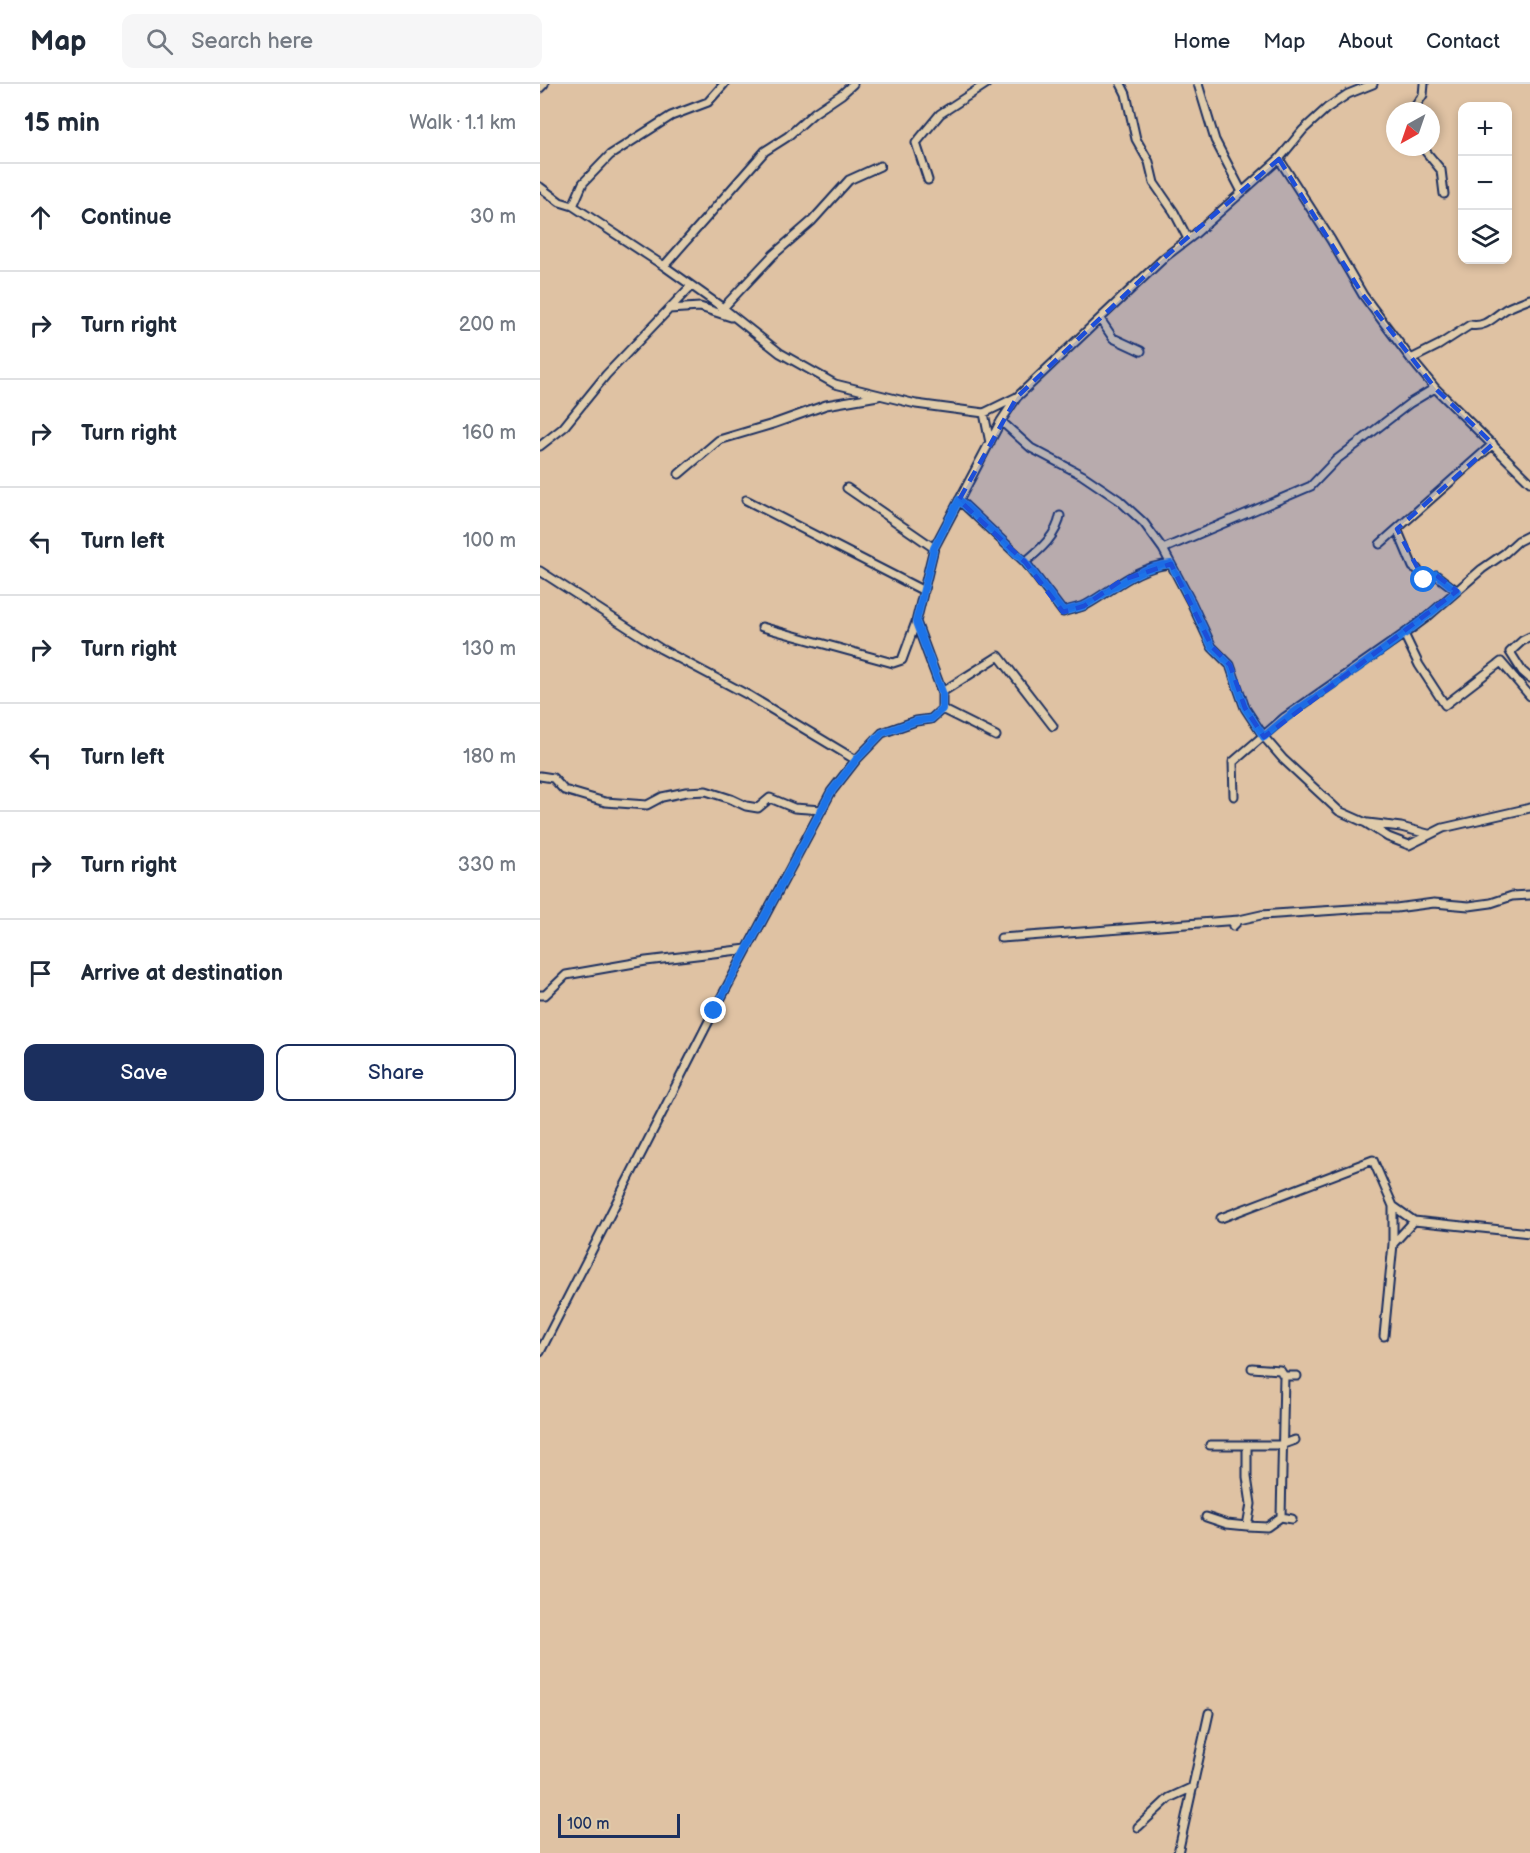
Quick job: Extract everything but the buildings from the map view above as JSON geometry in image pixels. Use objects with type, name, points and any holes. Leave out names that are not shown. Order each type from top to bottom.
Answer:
[{"type":"street","points":[[540,88],[544,84]]},
{"type":"street","points":[[573,206],[583,183],[610,155],[671,116],[708,102],[724,84]]},
{"type":"street","points":[[664,266],[765,151],[787,137],[814,113],[853,84]]},
{"type":"street","points":[[928,180],[916,142],[940,114],[986,84]]},
{"type":"street","points":[[1121,84],[1126,94],[1136,139],[1149,162],[1154,183],[1174,212],[1188,239]]},
{"type":"street","points":[[1198,84],[1215,140],[1242,192]]},
{"type":"street","points":[[762,627],[893,663],[902,660],[916,622],[934,548],[1001,421],[1017,397],[1165,257],[1279,159],[1303,130],[1327,108],[1348,94],[1373,84]]},
{"type":"street","points":[[1418,102],[1423,95],[1424,84]]},
{"type":"street","points":[[1429,156],[1441,170],[1444,194]]},
{"type":"street","points":[[1279,159],[1363,295],[1411,359],[1435,388],[1530,482]]},
{"type":"street","points":[[723,308],[773,255],[812,221],[849,180],[880,166]]},
{"type":"street","points":[[540,187],[560,202],[573,206],[664,266],[780,353],[835,384],[916,404],[984,413],[1017,397]]},
{"type":"street","points":[[540,446],[563,428],[606,375],[691,286]]},
{"type":"street","points":[[1411,359],[1439,345],[1470,325],[1488,323],[1506,310],[1530,299]]},
{"type":"street","points":[[669,309],[700,307],[736,319]]},
{"type":"street","points":[[1100,318],[1113,338],[1141,351]]},
{"type":"street","points":[[1163,549],[1311,486],[1336,460],[1377,431],[1410,403],[1435,388]]},
{"type":"street","points":[[679,474],[719,440],[774,424],[826,405],[880,396]]},
{"type":"street","points":[[984,413],[990,443]]},
{"type":"street","points":[[1001,421],[1031,448],[1082,475],[1119,500],[1144,523],[1163,549],[1212,647],[1230,665],[1245,708],[1264,737],[1283,759],[1340,811],[1366,823],[1388,837],[1409,845],[1443,828],[1530,808]]},
{"type":"street","points":[[1380,544],[1493,444]]},
{"type":"street","points":[[847,488],[934,548]]},
{"type":"street","points":[[746,500],[924,591]]},
{"type":"street","points":[[959,500],[1025,562],[1063,612],[1084,606],[1130,576],[1156,565],[1171,564]]},
{"type":"street","points":[[1025,562],[1041,550],[1059,524],[1060,516]]},
{"type":"street","points":[[1397,529],[1413,567],[1418,569],[1424,580],[1427,581],[1436,574],[1457,591]]},
{"type":"street","points":[[1234,796],[1233,762],[1285,717],[1404,634],[1482,569],[1518,541],[1530,535]]},
{"type":"street","points":[[540,571],[661,649],[748,694],[856,760]]},
{"type":"street","points":[[540,1352],[747,949],[831,792],[856,760],[882,733],[916,721],[931,719],[942,709],[942,692],[916,622]]},
{"type":"street","points":[[1404,634],[1419,665],[1445,705],[1501,662],[1530,696]]},
{"type":"street","points":[[1530,637],[1510,652],[1522,671],[1530,678]]},
{"type":"street","points":[[942,692],[999,656],[1053,726]]},
{"type":"street","points":[[942,709],[996,736]]},
{"type":"street","points":[[540,776],[553,778],[564,790],[605,802],[647,805],[662,797],[706,791],[746,806],[758,808],[770,798],[794,808],[822,810]]},
{"type":"street","points":[[1366,823],[1401,827],[1428,834]]},
{"type":"street","points":[[1000,938],[1239,920],[1261,915],[1396,908],[1434,903],[1470,906],[1491,903],[1512,896],[1530,895]]},
{"type":"street","points":[[1233,926],[1239,920]]},
{"type":"street","points":[[540,995],[545,995],[566,975],[646,961],[747,949]]},
{"type":"street","points":[[1221,1218],[1373,1160],[1393,1206],[1393,1244],[1384,1336]]},
{"type":"street","points":[[1393,1206],[1414,1221],[1530,1233]]},
{"type":"street","points":[[1393,1244],[1414,1221]]},
{"type":"street","points":[[1252,1368],[1280,1370],[1284,1376],[1281,1517]]},
{"type":"street","points":[[1284,1376],[1297,1376]]},
{"type":"street","points":[[1210,1445],[1281,1445],[1295,1440]]},
{"type":"street","points":[[1247,1445],[1247,1477],[1251,1504],[1247,1526]]},
{"type":"street","points":[[1206,1517],[1227,1524],[1267,1527],[1281,1517],[1292,1519]]},
{"type":"street","points":[[1178,1853],[1209,1713]]},
{"type":"street","points":[[1138,1827],[1169,1798],[1194,1787]]},
{"type":"highlighted area","points":[[1279,159],[1363,295],[1435,388],[1493,444],[1397,529],[1425,582],[1436,575],[1457,591],[1264,737],[1245,708],[1230,665],[1212,647],[1171,564],[1122,580],[1084,606],[1063,612],[1025,562],[959,500],[1017,397],[1165,257]]},
{"type":"route","points":[[714,1011],[831,792],[856,760],[882,733],[916,721],[931,719],[942,709],[942,692],[916,622],[934,548],[959,500],[1025,562],[1063,612],[1084,606],[1122,580],[1156,565],[1171,564],[1212,647],[1230,665],[1245,708],[1264,737],[1285,717],[1365,664],[1428,617],[1457,591],[1436,574],[1427,581],[1424,580]]}]
